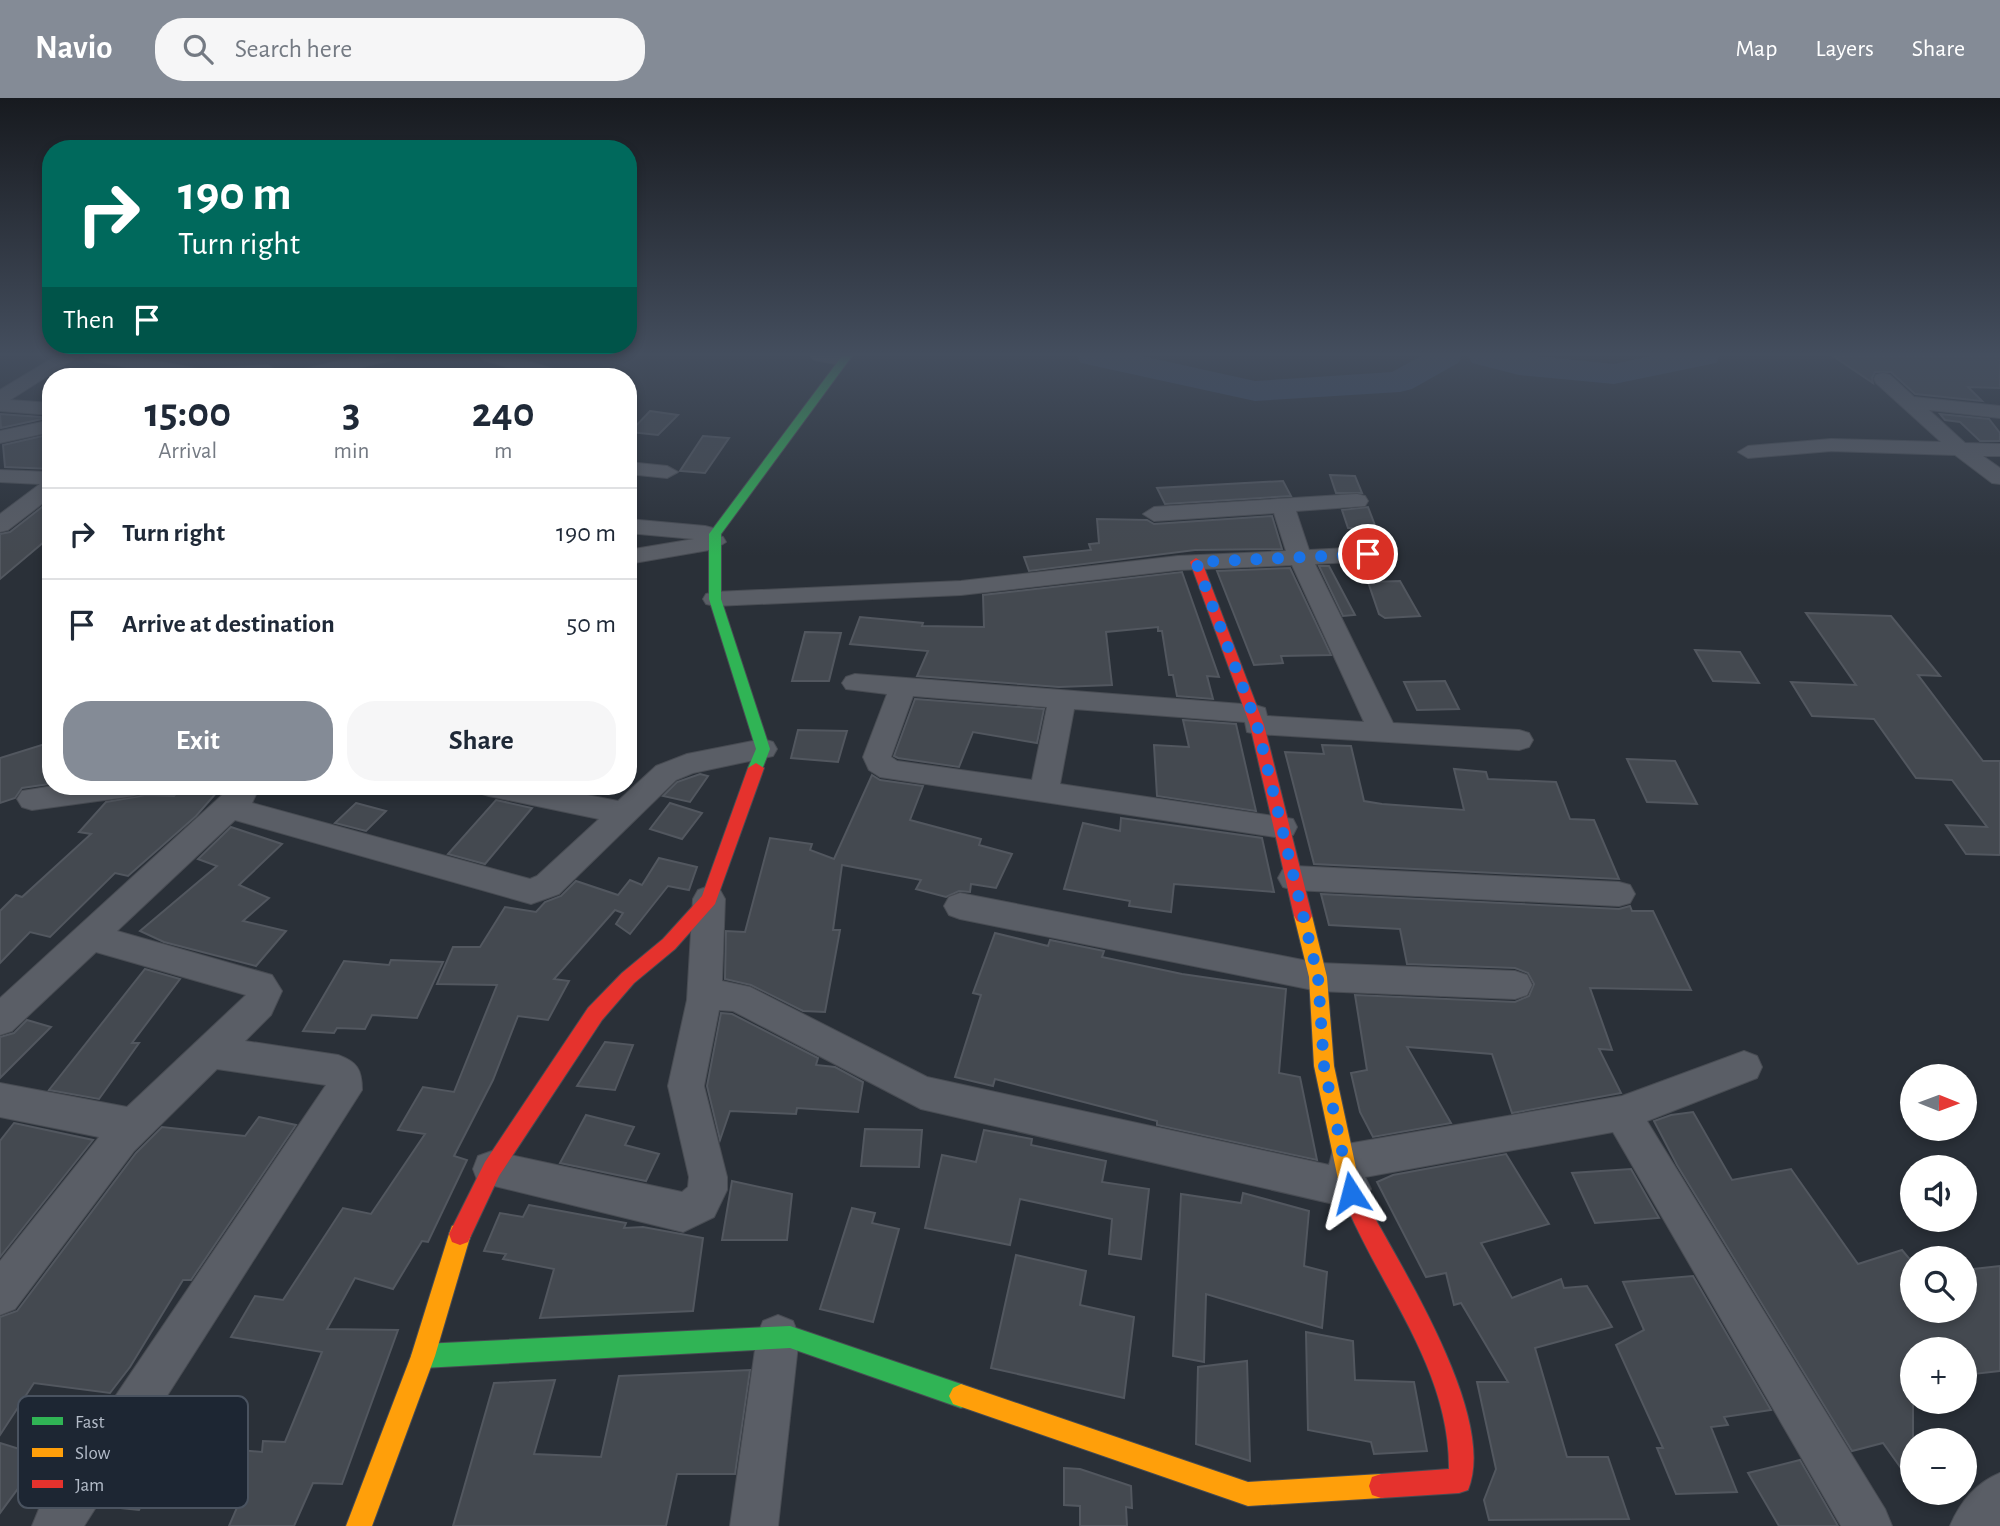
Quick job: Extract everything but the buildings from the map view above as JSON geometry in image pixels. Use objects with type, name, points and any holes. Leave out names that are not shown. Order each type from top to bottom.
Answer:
[{"type":"street","points":[[492,1169],[683,1212],[695,1208],[704,1200],[709,1189],[686,1086],[704,1000],[709,899],[763,749],[715,599],[715,538],[798,423]]},
{"type":"street","points":[[1930,423],[2000,478]]},
{"type":"street","points":[[0,437],[42,428]]},
{"type":"street","points":[[0,456],[30,430]]},
{"type":"street","points":[[1748,452],[1830,445],[2000,450]]},
{"type":"street","points":[[637,469],[667,472]]},
{"type":"street","points":[[0,476],[42,478]]},
{"type":"street","points":[[0,525],[42,493]]},
{"type":"street","points":[[1154,514],[1357,501]]},
{"type":"street","points":[[1283,505],[1300,557],[1383,732]]},
{"type":"street","points":[[637,527],[715,538]]},
{"type":"street","points":[[637,555],[715,538]]},
{"type":"street","points":[[715,599],[961,588],[1196,562],[1368,554]]},
{"type":"street","points":[[423,1356],[778,1336],[802,1339],[1251,1510],[1455,1483],[1463,1476],[1444,1374],[1356,1205],[1324,1066],[1318,977],[1256,719],[1196,562]]},
{"type":"street","points":[[855,683],[1062,699],[1383,732],[1519,740]]},
{"type":"street","points":[[903,687],[877,757],[883,767],[1282,827]]},
{"type":"street","points":[[1044,792],[1062,699]]},
{"type":"street","points":[[0,1020],[237,797],[522,892],[541,890],[548,886],[666,773],[676,768],[763,749]]},
{"type":"street","points":[[32,799],[63,795]]},
{"type":"street","points":[[534,795],[624,813]]},
{"type":"street","points":[[1294,878],[1619,894]]},
{"type":"street","points":[[356,1524],[423,1356],[459,1236],[492,1169],[595,1014],[628,978],[669,944],[709,899]]},
{"type":"street","points":[[960,906],[1318,977],[1515,985]]},
{"type":"street","points":[[0,1294],[133,1126],[259,1005],[265,991],[260,985],[90,937]]},
{"type":"street","points":[[704,1000],[718,995],[738,997],[921,1092],[1349,1175],[1622,1113],[1744,1066]]},
{"type":"street","points":[[142,1396],[344,1090],[344,1075],[338,1070],[210,1052]]},
{"type":"street","points":[[0,1100],[133,1126]]},
{"type":"street","points":[[1622,1113],[1868,1526]]},
{"type":"street","points":[[754,1526],[778,1336]]},
{"type":"street","points":[[1974,1526],[2000,1497]]},
{"type":"street","points":[[56,1526],[68,1508]]},
{"type":"traffic: fast","points":[[756,768],[763,749],[715,599],[715,534],[798,423]]},
{"type":"traffic: fast","points":[[423,1356],[790,1337],[961,1396]]},
{"type":"traffic: slow","points":[[1303,916],[1318,977],[1324,1066],[1351,1193],[1358,1207]]},
{"type":"traffic: slow","points":[[359,1526],[423,1356],[460,1234]]},
{"type":"traffic: slow","points":[[961,1396],[1248,1494],[1381,1486]]},
{"type":"traffic: jam","points":[[1196,562],[1257,725],[1303,916]]},
{"type":"traffic: jam","points":[[460,1234],[492,1169],[595,1014],[628,978],[669,944],[709,899],[756,768]]},
{"type":"traffic: jam","points":[[1358,1207],[1441,1367],[1460,1440],[1459,1481],[1381,1486]]},
{"type":"route","points":[[1351,1193],[1347,1162],[1324,1066],[1318,977],[1255,714],[1196,562],[1368,554]]}]
